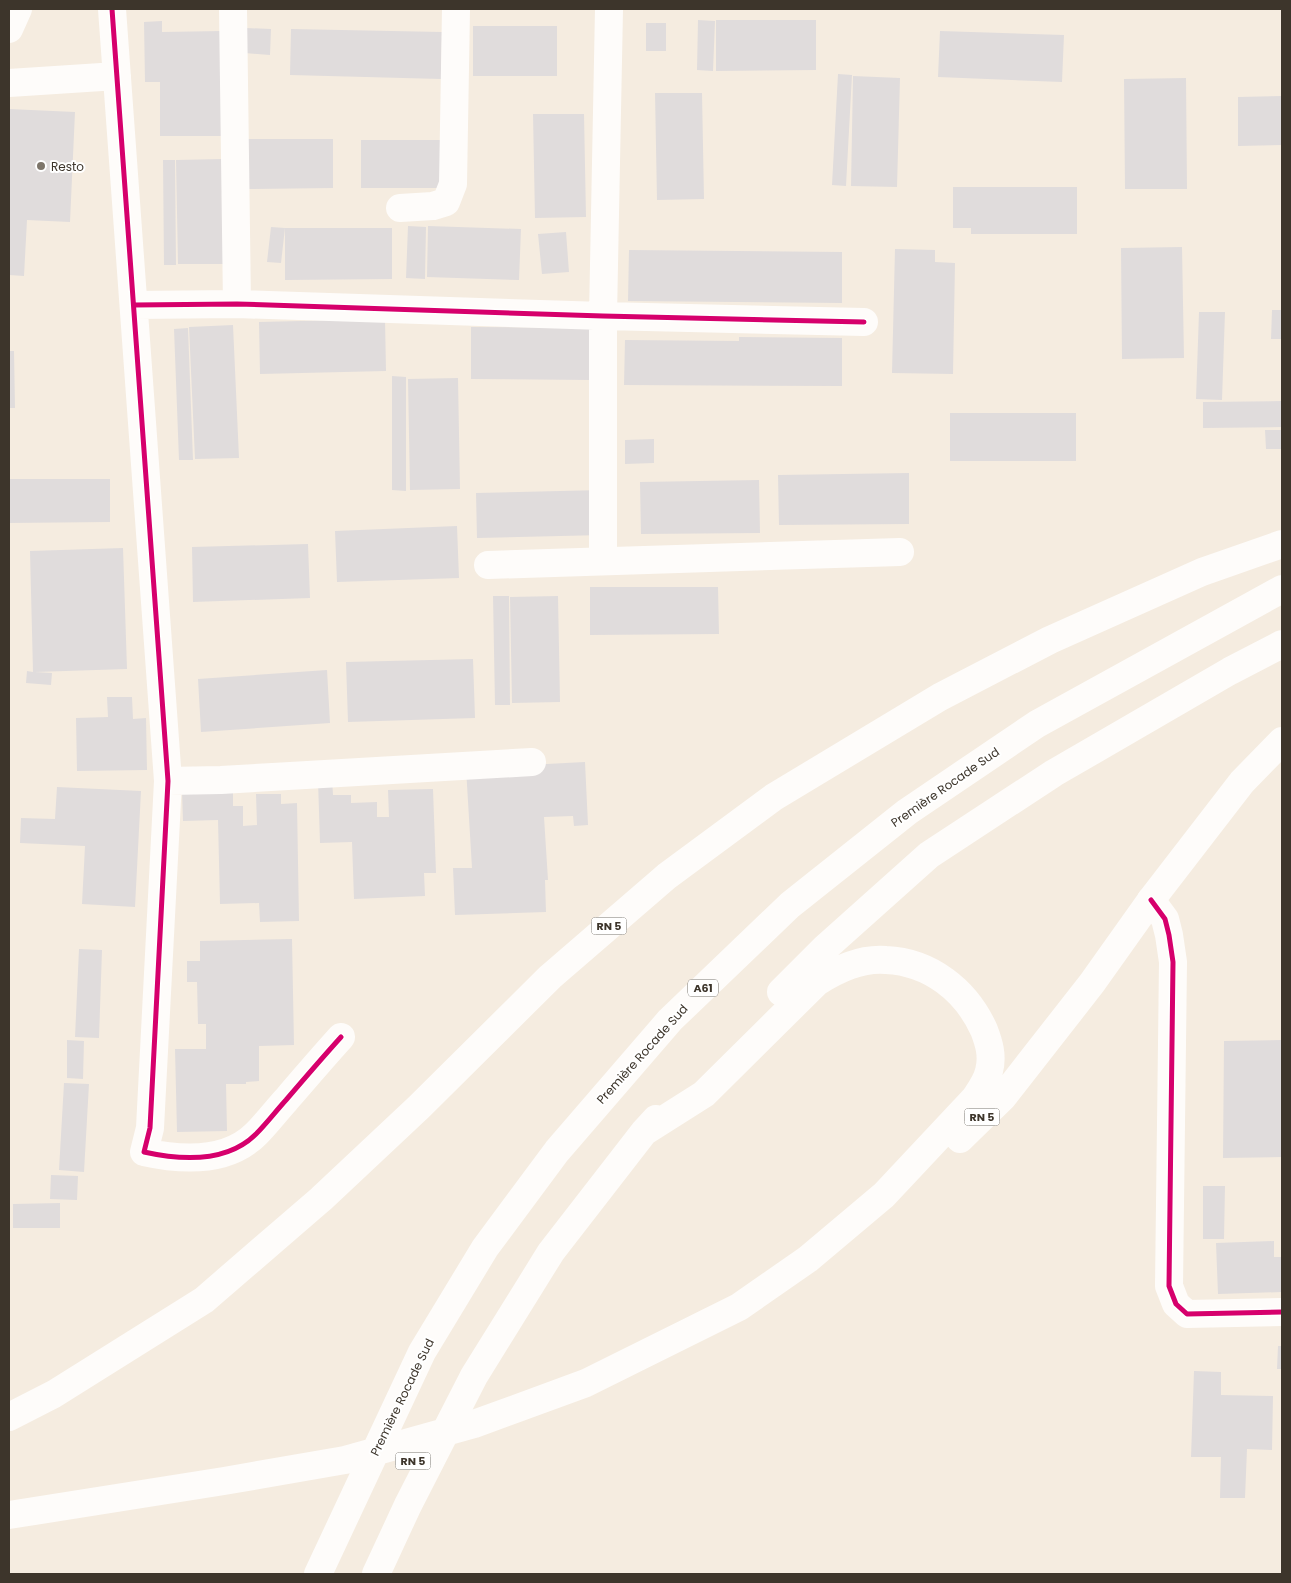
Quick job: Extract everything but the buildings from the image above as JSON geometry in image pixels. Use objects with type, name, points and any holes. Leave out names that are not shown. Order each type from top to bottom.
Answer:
[{"type":"main road","points":[[9,29],[18,9]]},
{"type":"main road","points":[[112,9],[168,781],[150,1128],[144,1152],[164,1157],[192,1157],[216,1155],[232,1150],[255,1136],[341,1037]]},
{"type":"main road","points":[[233,9],[237,304]]},
{"type":"main road","points":[[400,208],[433,206],[446,202],[453,184],[456,9]]},
{"type":"main road","points":[[603,561],[603,316],[609,9]]},
{"type":"main road","points":[[9,83],[117,76]]},
{"type":"main road","points":[[134,305],[237,304],[864,322]]},
{"type":"main road","name":"RN 5","points":[[9,1417],[54,1394],[204,1300],[321,1199],[419,1107],[550,977],[667,876],[774,797],[940,697],[1050,640],[1202,572],[1282,544]]},
{"type":"main road","points":[[488,565],[900,552]]},
{"type":"main road","name":"Première Rocade Sud","points":[[318,1574],[422,1352],[485,1248],[557,1151],[670,1020],[790,905],[907,812],[1037,724],[1282,589]]},
{"type":"main road","points":[[376,1574],[408,1505],[474,1376],[551,1252],[644,1132],[825,948],[929,855],[1054,773],[1230,671],[1282,644]]},
{"type":"main road","name":"RN 5","points":[[9,1530],[225,1491],[351,1478],[475,1444],[751,1316],[820,1268],[891,1208],[1003,1097],[1092,983],[1151,900],[1242,782],[1282,741]]},
{"type":"main road","points":[[168,781],[221,780],[532,762]]},
{"type":"main road","points":[[1151,900],[1165,920],[1173,962],[1169,1286],[1176,1304],[1187,1314],[1282,1312]]},
{"type":"main road","points":[[590,1391],[738,1307],[808,1259],[884,1195],[979,1092],[989,1071],[991,1056],[988,1040],[977,1015],[960,992],[938,976],[913,964],[886,960],[867,961],[850,965],[833,972],[818,982],[704,1094],[644,1132]]},
{"type":"main road","points":[[9,1515],[225,1491]]},
{"type":"cycle path","points":[[112,9],[168,781],[150,1128],[144,1152],[173,1157],[203,1157],[217,1155],[244,1143],[264,1126],[341,1037]]},
{"type":"cycle path","points":[[134,305],[237,304],[864,322]]},
{"type":"cycle path","points":[[1151,900],[1165,919],[1173,962],[1169,1286],[1176,1304],[1187,1314],[1282,1312]]},
{"type":"place","name":"Resto","points":[[41,166]]}]
